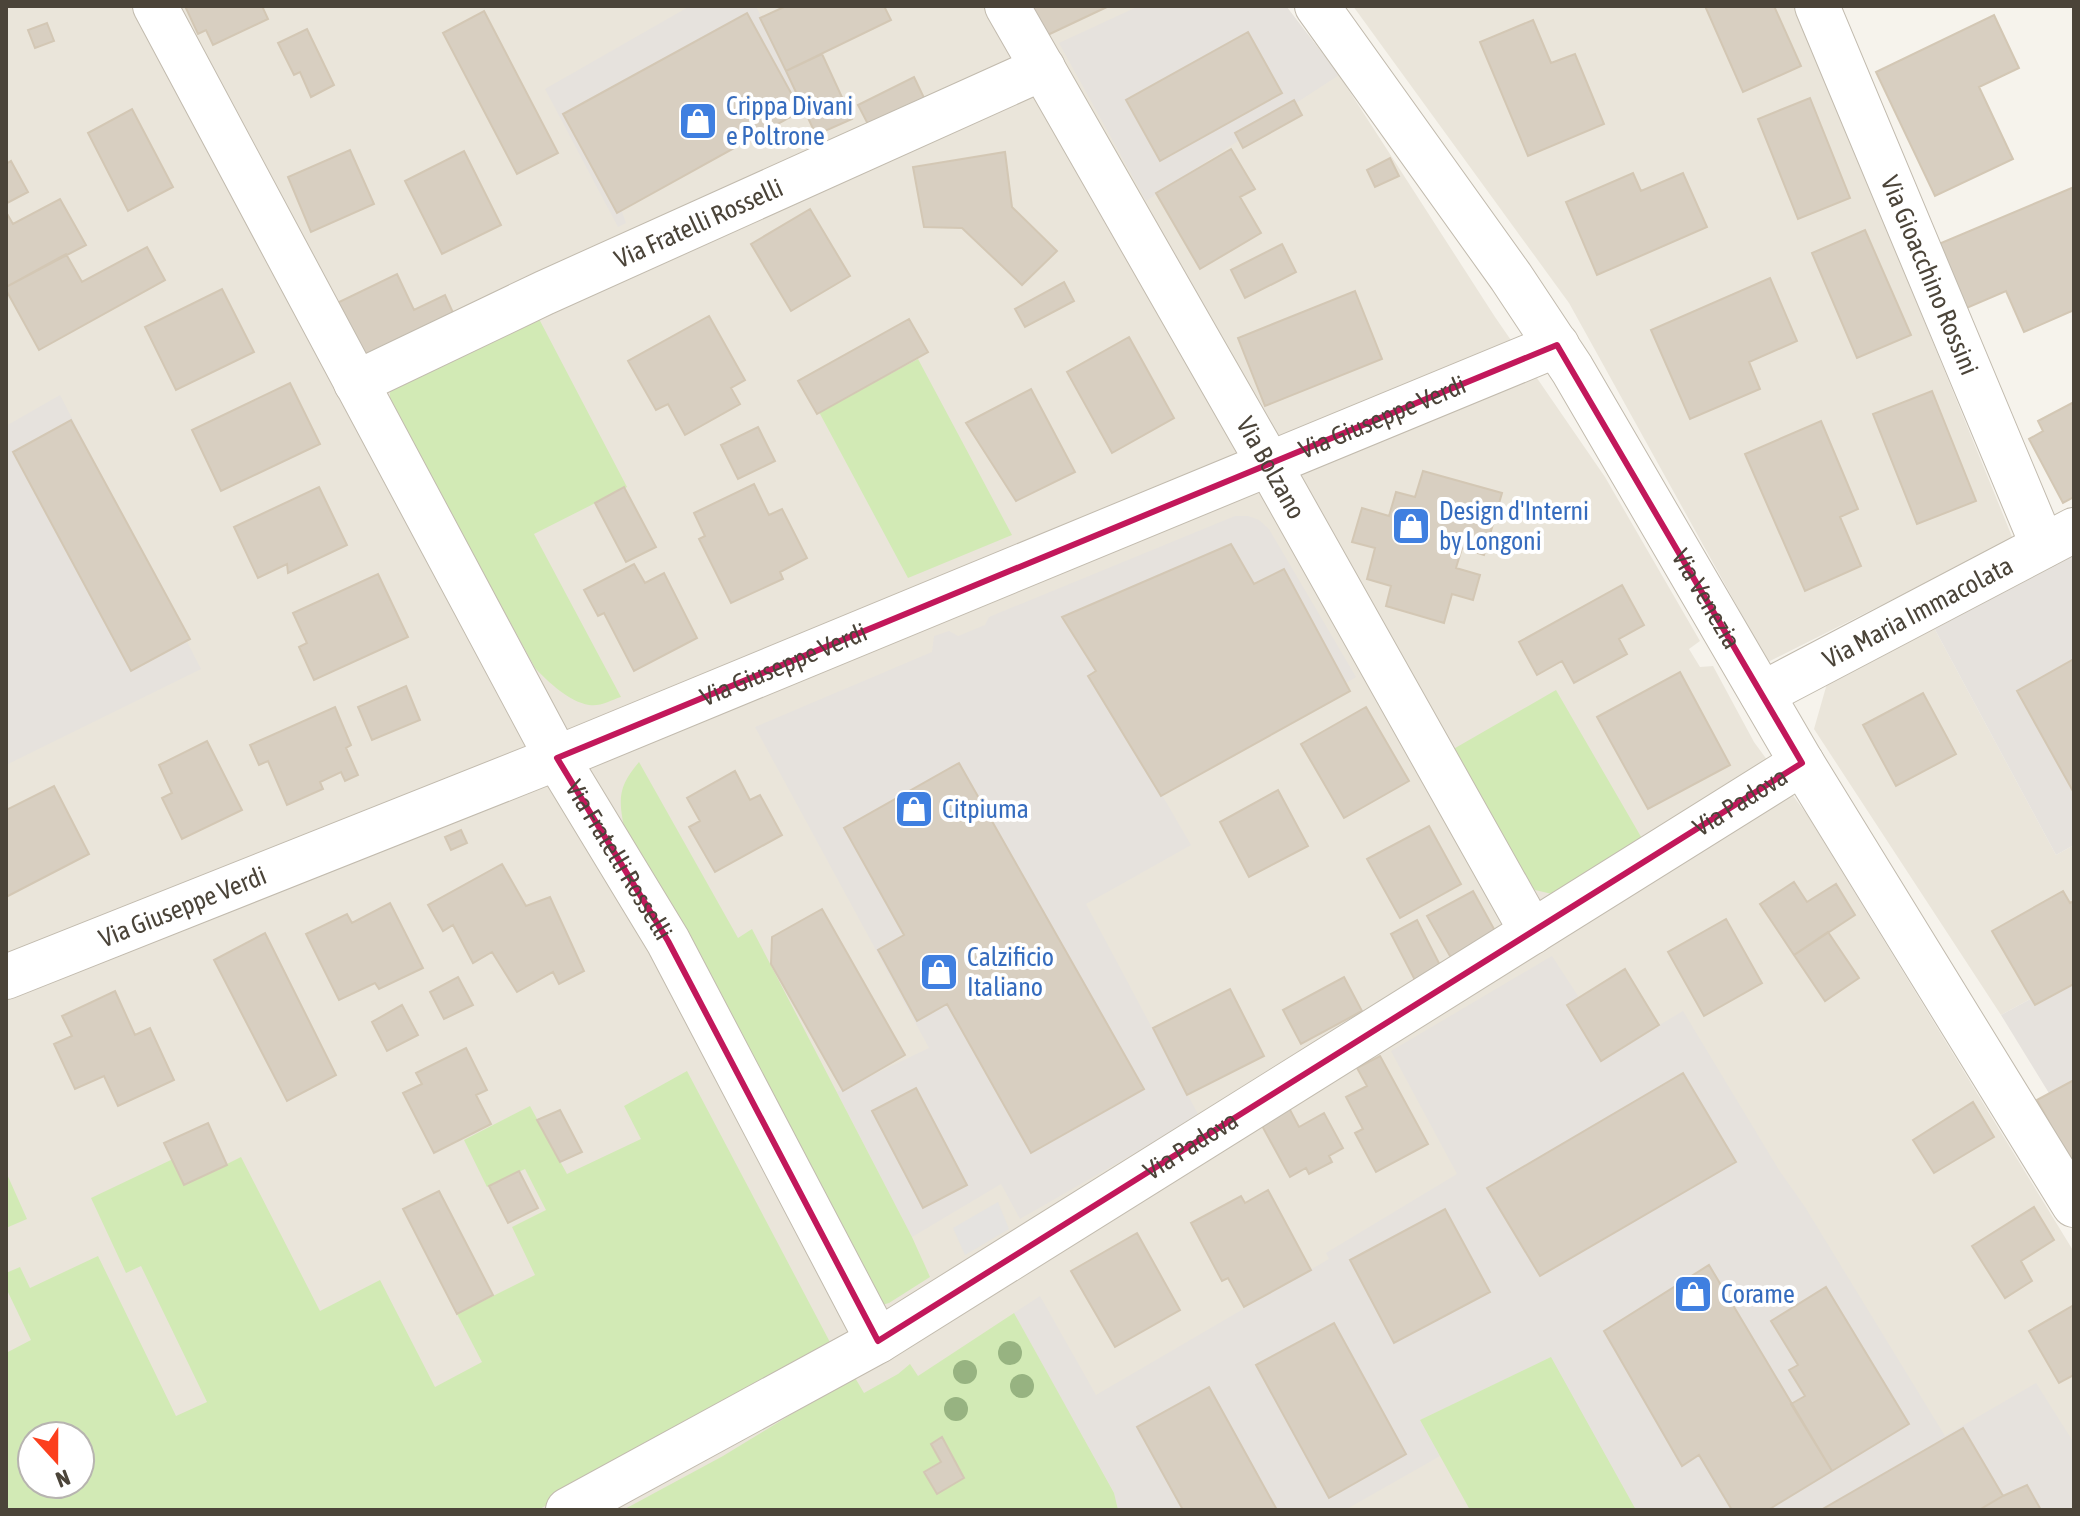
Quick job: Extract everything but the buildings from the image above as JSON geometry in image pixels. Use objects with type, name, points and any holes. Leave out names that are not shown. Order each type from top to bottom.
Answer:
[{"type":"street","name":"Via Fratelli Rosselli","points":[[155,6],[557,758],[668,941],[878,1341]]},
{"type":"street","name":"Via Bolzano","points":[[1007,6],[1532,932]]},
{"type":"street","name":"Via Venezia","points":[[1317,6],[1557,345],[1802,763],[2074,1205]]},
{"type":"street","name":"Via Gioacchino Rossini","points":[[1817,6],[2058,538]]},
{"type":"street","name":"Via Fratelli Rosselli","points":[[356,383],[544,293],[1043,68]]},
{"type":"street","name":"Via Giuseppe Verdi","points":[[6,977],[557,758],[1557,345]]},
{"type":"street","name":"Via Maria Immacolata","points":[[1762,694],[2058,538]]},
{"type":"street","name":"Via Padova","points":[[568,1510],[878,1341],[1802,763]]},
{"type":"highlighted area","points":[[1557,345],[1802,763],[878,1341],[668,941],[557,758]]},
{"type":"shaded area","points":[[6,6],[1286,6],[1339,75],[1495,317],[1605,477],[1700,641],[1689,649],[1700,667],[1713,666],[1754,742],[1808,816],[2074,1252],[2074,1510],[6,1510]]},
{"type":"shaded area","points":[[690,6],[756,6],[804,110],[621,209],[626,223],[618,227],[545,89]]},
{"type":"shaded area","points":[[1139,6],[1286,6],[1339,75],[1146,201],[1059,43]]},
{"type":"shaded area","points":[[1353,6],[1796,6],[2013,539],[1768,662],[1569,303]]},
{"type":"shaded area","points":[[60,395],[201,669],[6,765],[6,426]]},
{"type":"shaded area","points":[[1235,516],[1259,520],[1269,529],[1356,677],[1162,795],[1191,845],[1086,904],[1199,1116],[1020,1219],[1001,1184],[912,1237],[837,1092],[929,1048],[755,727],[932,652],[934,636],[949,631],[958,636],[985,625],[989,617]]},
{"type":"shaded area","points":[[2074,548],[2074,845],[2056,855],[1932,624]]},
{"type":"shaded area","points":[[1932,624],[2056,855],[2074,845],[2074,975],[2001,1015],[1814,729],[1828,680]]},
{"type":"shaded area","points":[[1552,956],[1580,999],[1567,1008],[1601,1060],[1683,1011],[1945,1436],[2036,1383],[2074,1443],[2074,1510],[1636,1510],[1551,1358],[1420,1420],[1440,1456],[1345,1510],[1118,1510],[1114,1493],[1014,1313],[1040,1296],[1096,1395],[1329,1259],[1326,1253],[1457,1174],[1391,1051]]},
{"type":"shaded area","points":[[2074,975],[2074,1134],[2001,1015]]},
{"type":"shaded area","points":[[998,1202],[1009,1229],[965,1255],[953,1228]]},
{"type":"green space","points":[[538,317],[627,487],[534,534],[621,697],[597,705],[567,696],[535,668],[390,401],[393,384]]},
{"type":"green space","points":[[918,359],[1012,535],[908,578],[819,412]]},
{"type":"green space","points":[[1556,690],[1644,842],[1552,894],[1535,890],[1527,881],[1450,751]]},
{"type":"green space","points":[[639,762],[738,938],[752,929],[912,1237],[930,1277],[889,1303],[882,1305],[624,827],[622,792],[627,778]]},
{"type":"green space","points":[[687,1071],[832,1346],[538,1510],[6,1510],[6,1353],[31,1340],[6,1288],[6,1273],[20,1267],[30,1288],[98,1256],[176,1416],[207,1402],[141,1266],[126,1273],[91,1198],[173,1159],[185,1185],[241,1157],[320,1311],[380,1280],[435,1387],[482,1362],[457,1314],[535,1275],[512,1227],[546,1210],[525,1169],[487,1187],[464,1140],[530,1106],[567,1174],[641,1139],[624,1106]]},
{"type":"green space","points":[[6,1172],[27,1219],[6,1228]]},
{"type":"green space","points":[[1014,1313],[1114,1493],[1118,1510],[623,1510],[723,1456],[854,1376],[864,1393],[910,1364],[918,1376]]},
{"type":"green space","points":[[1551,1357],[1636,1510],[1470,1510],[1420,1420]]},
{"type":"place","name":"Crippa Divani e Poltrone","points":[[698,121]]},
{"type":"place","name":"Design d'Interni by Longoni","points":[[1411,526]]},
{"type":"place","name":"Citpiuma","points":[[914,809]]},
{"type":"place","name":"Calzificio Italiano","points":[[939,972]]},
{"type":"place","name":"Corame","points":[[1693,1294]]}]
